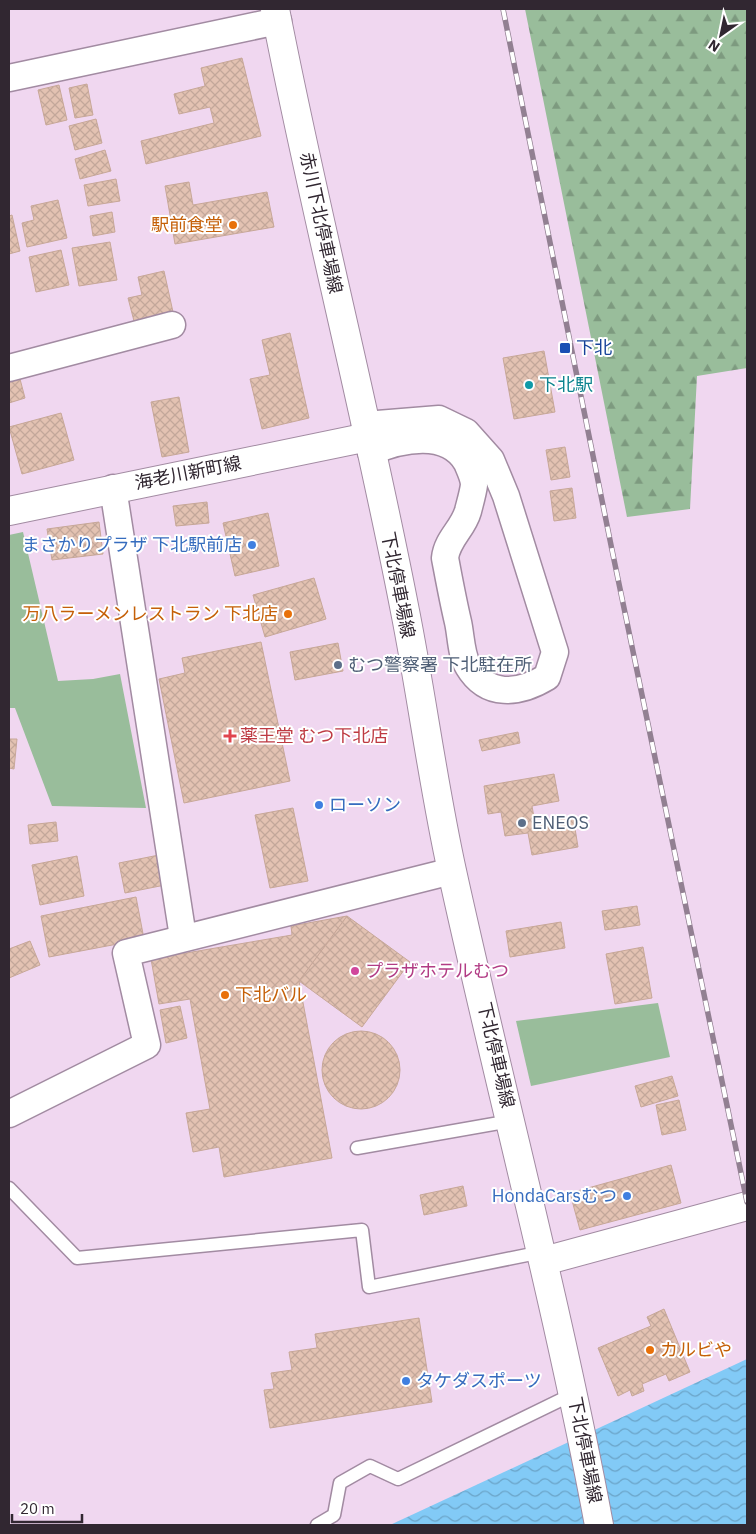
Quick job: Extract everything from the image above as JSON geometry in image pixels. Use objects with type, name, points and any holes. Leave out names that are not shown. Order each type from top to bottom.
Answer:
[{"type":"main road","name":"赤川下北停車場線","points":[[276,15],[368,438]]},
{"type":"main road","name":"海老川新町線","points":[[9,511],[113,488],[368,438]]},
{"type":"main road","name":"下北停車場線","points":[[368,438],[405,613],[452,871],[580,1420],[599,1525]]},
{"type":"main road","points":[[543,1257],[747,1206]]},
{"type":"street","points":[[9,78],[276,15]]},
{"type":"street","points":[[9,368],[172,325]]},
{"type":"street","points":[[439,419],[466,432],[491,460],[506,496],[555,652],[547,676],[518,690],[502,691],[490,689],[483,684],[467,665],[445,558],[446,545],[467,513],[474,484],[471,470],[461,453],[449,444],[428,440],[393,442],[368,438],[439,419]]},
{"type":"street","points":[[113,488],[183,937]]},
{"type":"street","points":[[9,1114],[147,1045],[126,953],[183,937],[452,871]]},
{"type":"lane","points":[[357,1148],[511,1121]]},
{"type":"lane","points":[[9,1188],[77,1258],[362,1230],[369,1286],[543,1257]]},
{"type":"lane","points":[[317,1525],[334,1515],[340,1484],[370,1466],[398,1479],[574,1394]]},
{"type":"green space","points":[[525,9],[747,9],[747,368],[697,376],[690,509],[627,517]]},
{"type":"green space","points":[[23,532],[58,681],[93,679],[120,674],[146,808],[52,806],[15,708],[9,708],[9,535]]},
{"type":"green space","points":[[658,1003],[670,1057],[531,1086],[516,1021]]},
{"type":"water","points":[[747,1359],[747,1525],[390,1525]]},
{"type":"building","points":[[242,58],[261,136],[146,164],[141,141],[214,123],[210,107],[179,114],[174,94],[205,86],[201,68]]},
{"type":"building","points":[[87,84],[93,115],[75,118],[69,88]]},
{"type":"building","points":[[59,85],[67,120],[46,125],[38,90]]},
{"type":"building","points":[[96,119],[102,143],[75,150],[69,126]]},
{"type":"building","points":[[105,150],[111,171],[80,179],[75,159]]},
{"type":"building","points":[[116,179],[120,201],[88,206],[84,185]]},
{"type":"building","points":[[189,182],[193,205],[267,192],[274,227],[175,244],[165,186]]},
{"type":"building","points":[[58,200],[67,238],[27,247],[22,223],[34,220],[31,206]]},
{"type":"building","points":[[112,212],[115,232],[93,236],[90,216]]},
{"type":"building","points":[[12,215],[20,251],[9,254],[9,216]]},
{"type":"building","points":[[110,242],[117,280],[79,286],[72,248]]},
{"type":"building","points":[[61,250],[69,285],[36,292],[29,257]]},
{"type":"building","points":[[164,271],[173,312],[134,321],[128,298],[142,295],[138,277]]},
{"type":"building","points":[[290,333],[309,418],[262,429],[250,379],[270,375],[262,340]]},
{"type":"building","name":"下北駅","points":[[544,351],[555,412],[514,419],[503,358]]},
{"type":"building","points":[[20,379],[25,398],[9,403],[9,382]]},
{"type":"building","points":[[179,397],[189,452],[162,457],[151,402]]},
{"type":"building","points":[[61,413],[74,460],[22,474],[9,427]]},
{"type":"building","points":[[565,447],[570,477],[551,480],[546,450]]},
{"type":"building","points":[[572,488],[576,518],[554,521],[550,491]]},
{"type":"building","points":[[207,502],[209,523],[176,526],[173,506]]},
{"type":"building","points":[[268,513],[279,566],[235,576],[223,523]]},
{"type":"building","points":[[99,522],[103,554],[52,560],[47,529]]},
{"type":"building","points":[[314,578],[326,619],[265,637],[253,595]]},
{"type":"building","points":[[261,642],[290,781],[184,803],[159,679],[185,673],[182,658]]},
{"type":"building","points":[[338,643],[343,671],[295,680],[290,652]]},
{"type":"building","points":[[518,732],[520,743],[482,751],[479,740]]},
{"type":"building","points":[[9,739],[17,739],[14,769],[9,768]]},
{"type":"building","points":[[554,774],[559,801],[532,806],[535,823],[573,816],[578,847],[532,855],[528,833],[505,836],[501,812],[488,814],[484,786]]},
{"type":"building","points":[[293,808],[308,881],[270,888],[255,815]]},
{"type":"building","points":[[56,822],[58,841],[30,844],[28,825]]},
{"type":"building","points":[[159,855],[165,885],[125,893],[119,863]]},
{"type":"building","points":[[77,856],[84,896],[40,905],[32,865]]},
{"type":"building","points":[[136,897],[144,939],[49,957],[41,916]]},
{"type":"building","points":[[637,906],[640,925],[605,930],[602,911]]},
{"type":"building","name":"プラザホテルむつ","points":[[347,916],[410,962],[362,1027],[299,981]]},
{"type":"building","points":[[347,916],[299,981],[332,1158],[224,1177],[219,1147],[193,1152],[186,1113],[210,1109],[190,999],[159,1004],[151,959],[292,935],[291,926]]},
{"type":"building","points":[[561,922],[565,948],[510,957],[506,931]]},
{"type":"building","points":[[30,941],[40,965],[9,978],[9,949]]},
{"type":"building","points":[[643,947],[652,998],[615,1004],[606,954]]},
{"type":"building","points":[[180,1006],[187,1038],[166,1043],[160,1010]]},
{"type":"building","points":[[361,1031],[376,1034],[389,1042],[397,1055],[400,1070],[397,1085],[389,1098],[376,1106],[361,1109],[346,1106],[333,1098],[325,1085],[322,1070],[325,1055],[333,1042],[346,1034]]},
{"type":"building","points":[[672,1076],[678,1096],[641,1107],[635,1086]]},
{"type":"building","points":[[679,1100],[686,1130],[662,1135],[656,1105]]},
{"type":"building","points":[[671,1165],[681,1203],[580,1230],[570,1193]]},
{"type":"building","points":[[463,1186],[467,1206],[424,1215],[420,1195]]},
{"type":"building","points":[[664,1309],[690,1372],[669,1381],[666,1374],[642,1384],[644,1391],[632,1396],[630,1390],[618,1396],[598,1348],[651,1326],[647,1317]]},
{"type":"building","points":[[419,1318],[432,1402],[270,1428],[264,1390],[274,1389],[271,1373],[292,1370],[289,1352],[317,1348],[315,1334]]},
{"type":"railway","points":[[503,9],[612,550],[747,1202]]},
{"type":"place","name":"駅前食堂","points":[[233,225]]},
{"type":"place","name":"下北","points":[[565,348]]},
{"type":"place","name":"下北駅","points":[[529,385]]},
{"type":"place","name":"まさかりプラザ 下北駅前店","points":[[252,545]]},
{"type":"place","name":"万八ラーメンレストラン 下北店","points":[[288,614]]},
{"type":"place","name":"むつ警察署 下北駐在所","points":[[338,665]]},
{"type":"place","name":"薬王堂 むつ下北店","points":[[230,736]]},
{"type":"place","name":"ローソン","points":[[319,805]]},
{"type":"place","name":"ENEOS","points":[[522,823]]},
{"type":"place","name":"プラザホテルむつ","points":[[355,971]]},
{"type":"place","name":"下北バル","points":[[225,995]]},
{"type":"place","name":"HondaCarsむつ","points":[[627,1196]]},
{"type":"place","name":"カルビや","points":[[650,1350]]},
{"type":"place","name":"タケダスポーツ","points":[[406,1381]]}]
